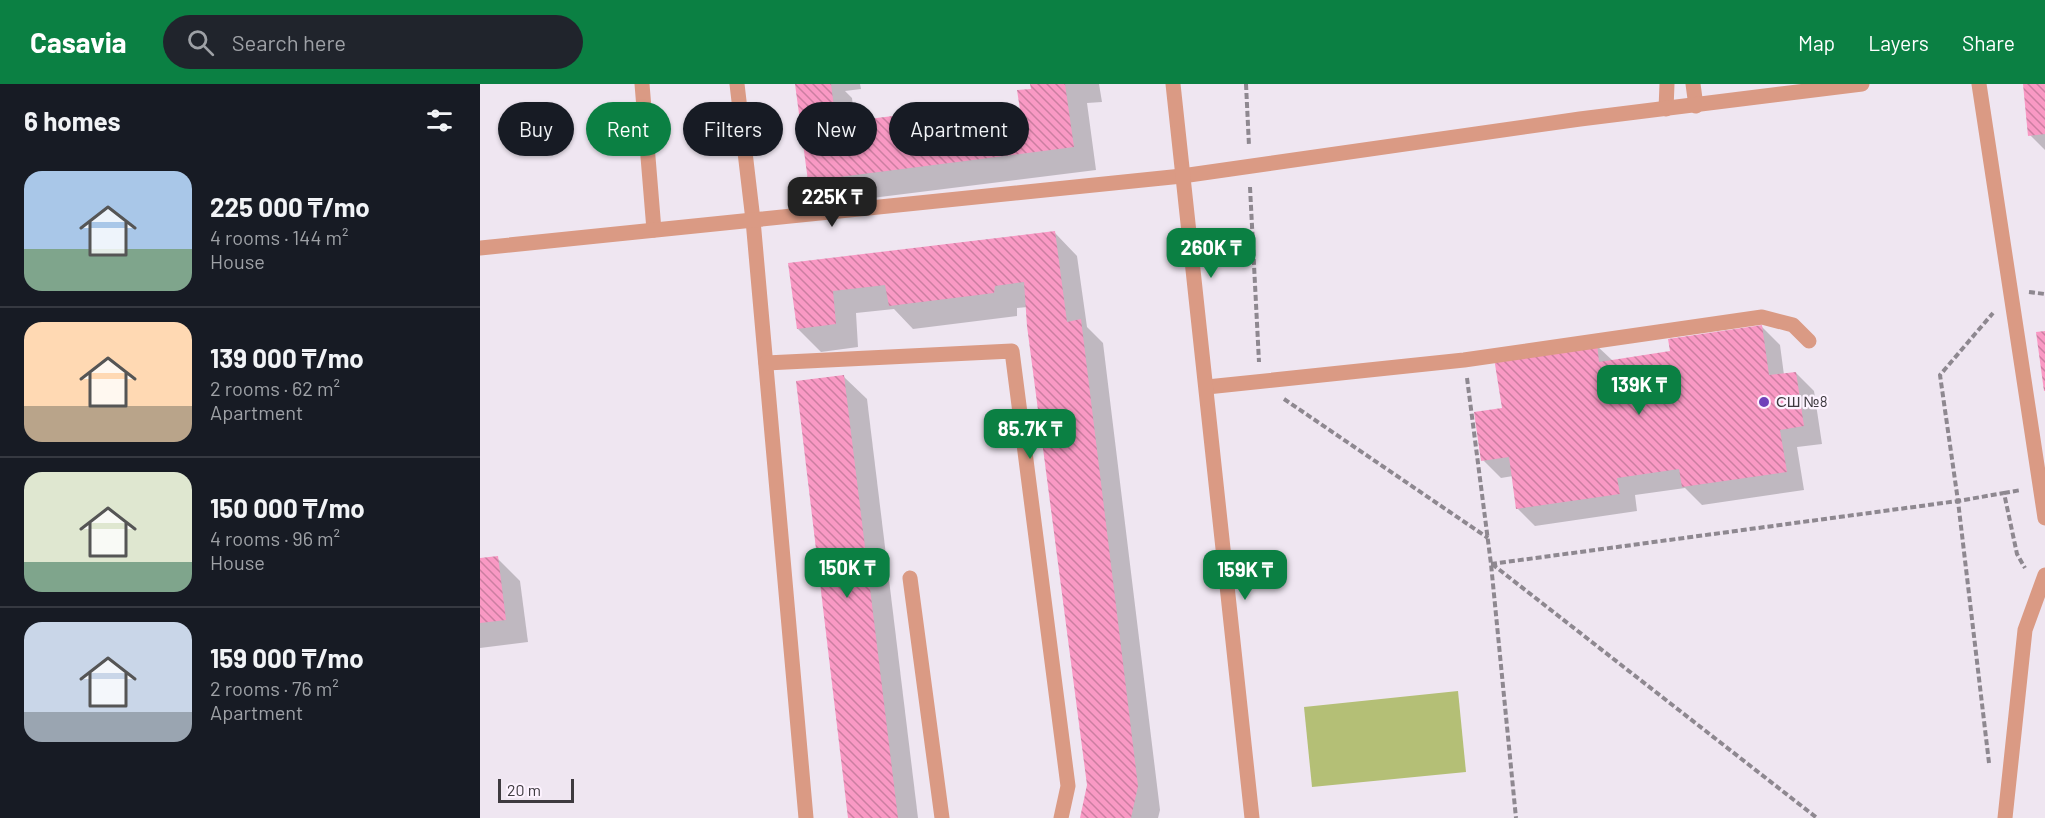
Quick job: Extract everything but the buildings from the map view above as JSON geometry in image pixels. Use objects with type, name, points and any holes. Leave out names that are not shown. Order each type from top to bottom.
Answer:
[{"type":"street","points":[[642,84],[654,230]]},
{"type":"street","points":[[737,84],[753,220],[806,818]]},
{"type":"street","points":[[1173,84],[1252,818]]},
{"type":"street","points":[[1666,109],[1667,84]]},
{"type":"street","points":[[1693,84],[1696,106]]},
{"type":"street","points":[[480,248],[1182,176],[1862,84]]},
{"type":"street","points":[[1979,84],[2045,518]]},
{"type":"street","points":[[1207,387],[1464,360],[1762,317],[1793,325],[1809,341]]},
{"type":"street","points":[[766,363],[1012,351],[1068,786],[1061,818]]},
{"type":"street","points":[[910,578],[942,818]]},
{"type":"street","points":[[2005,818],[2025,630],[2039,606],[2043,580]]},
{"type":"path","points":[[1246,84],[1250,166]]},
{"type":"path","points":[[1989,769],[1958,501],[1940,375],[2011,291]]},
{"type":"path","points":[[1464,360],[1491,564],[1516,818]]},
{"type":"path","points":[[1491,564],[2004,493],[2017,554],[2043,580]]},
{"type":"path","points":[[1491,564],[1817,818]]},
{"type":"green space","points":[[1458,691],[1466,772],[1312,787],[1304,707]]},
{"type":"place","name":"СШ №8","points":[[1764,402]]}]
